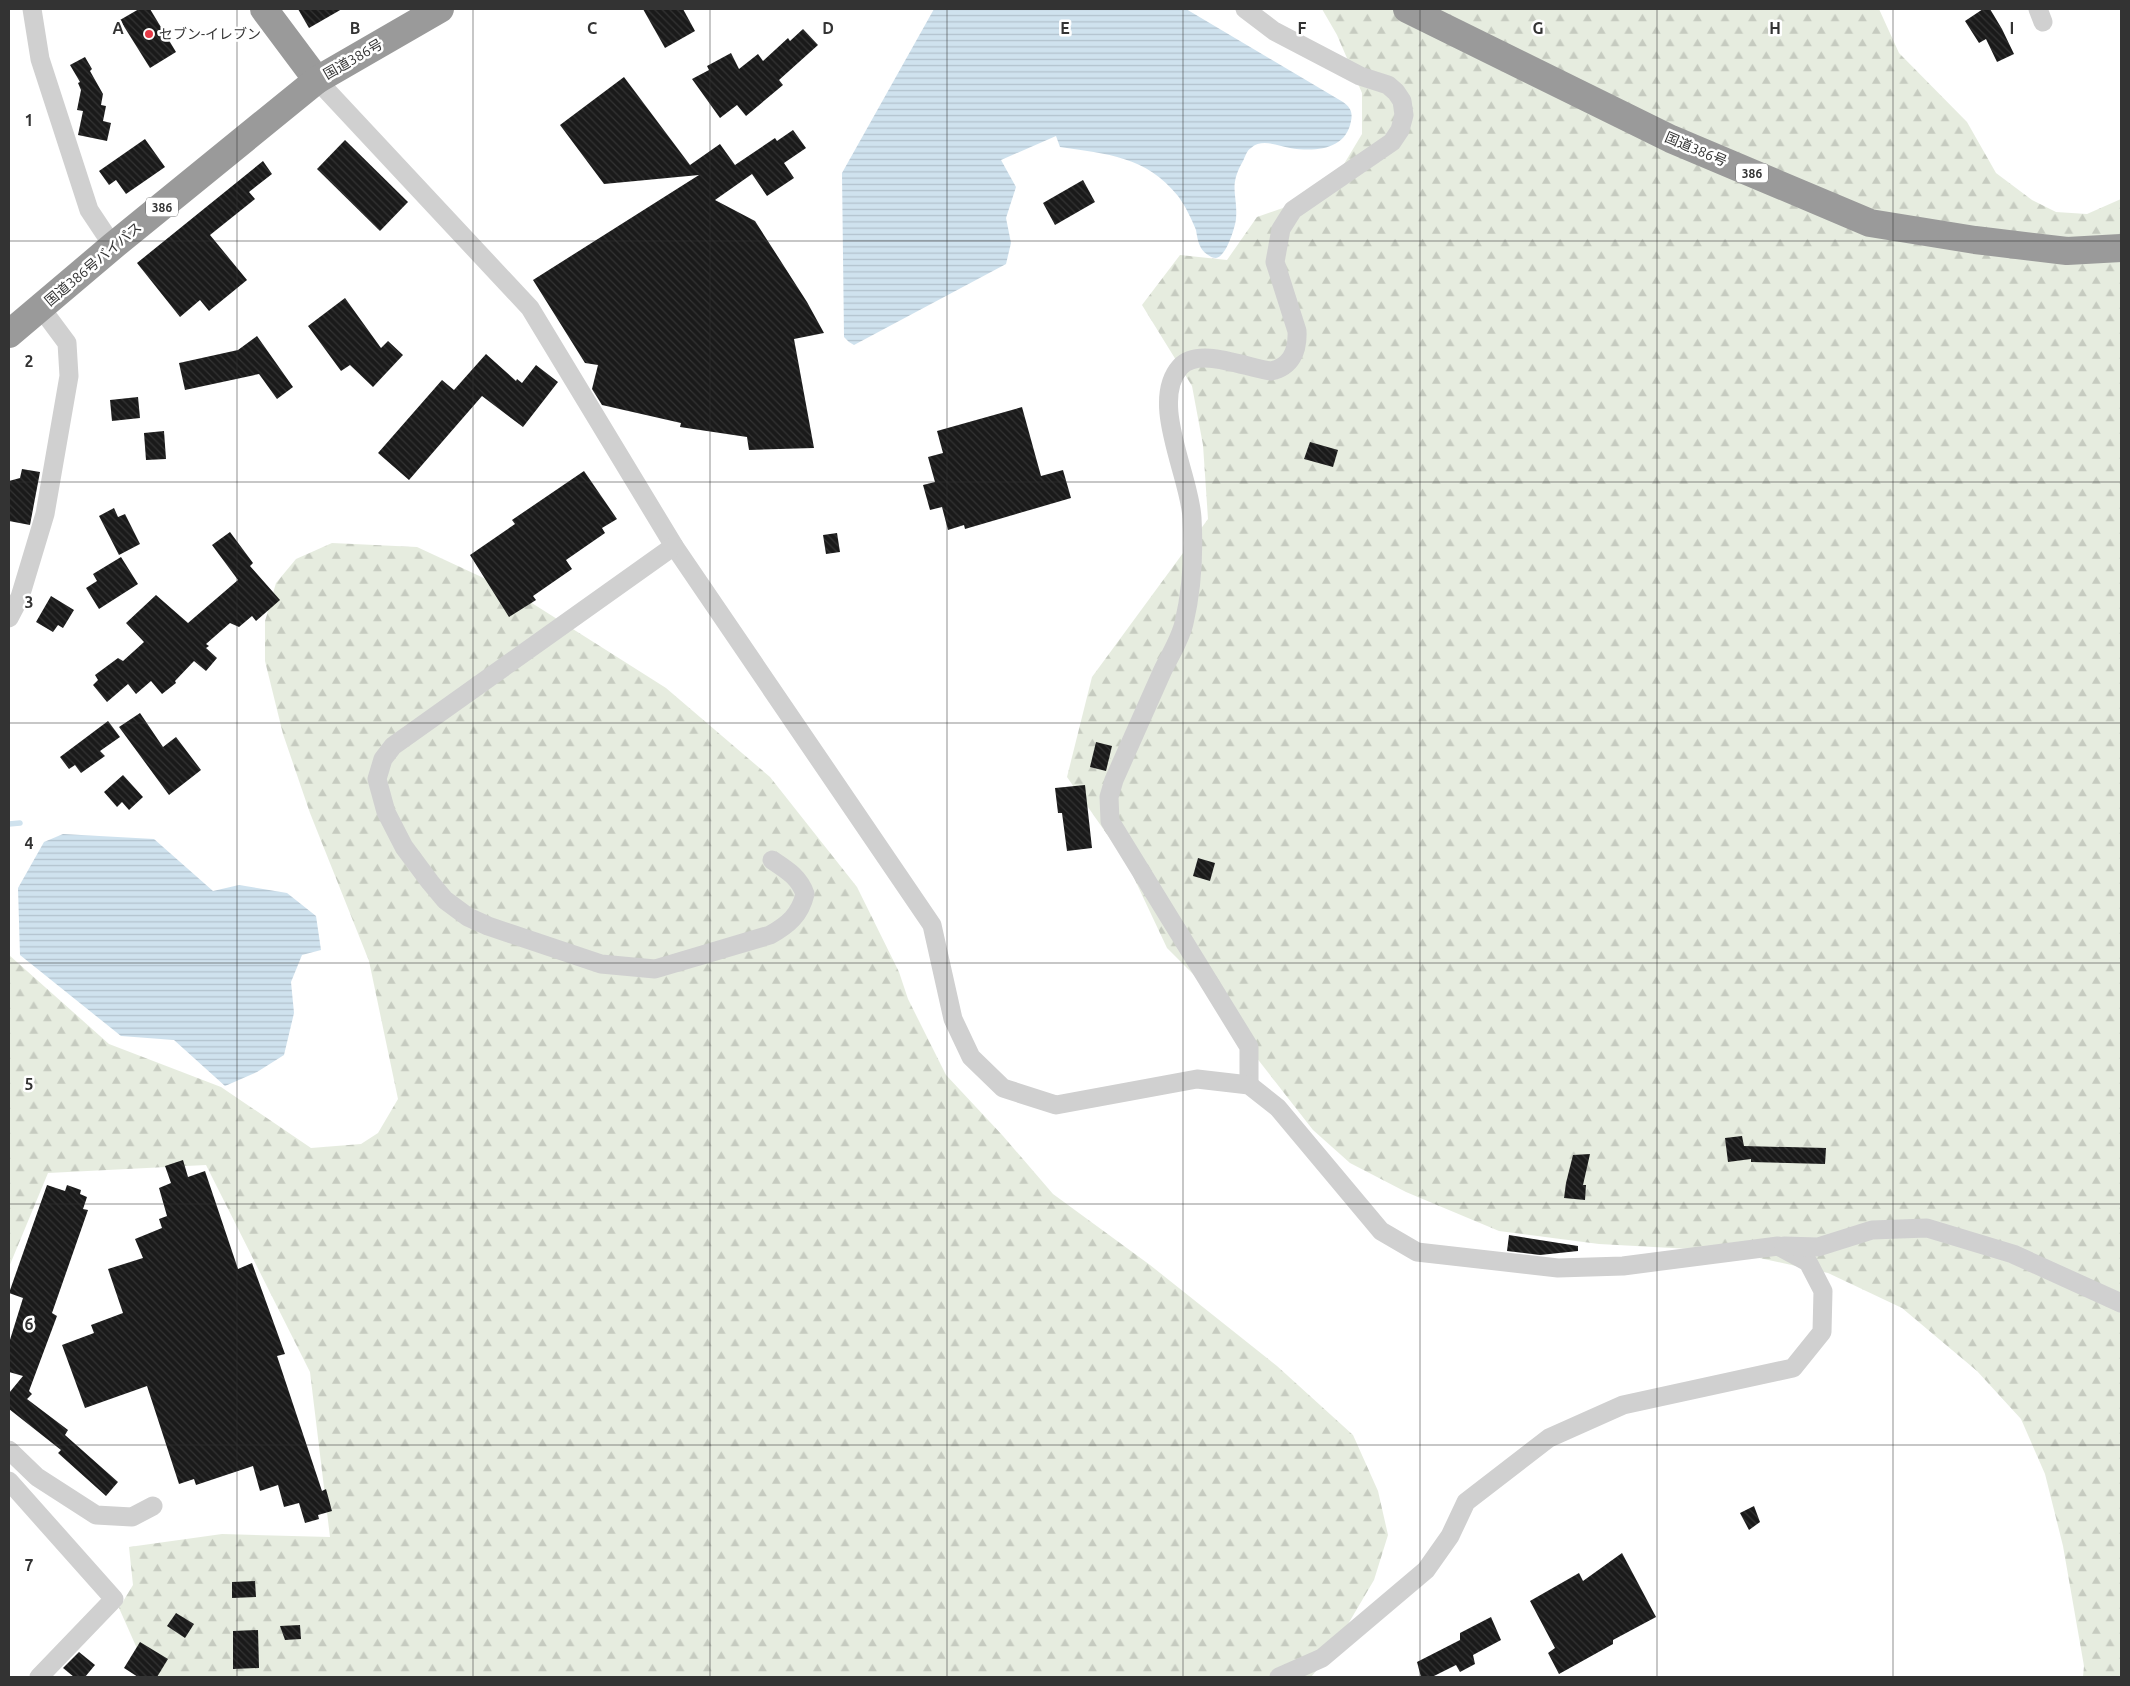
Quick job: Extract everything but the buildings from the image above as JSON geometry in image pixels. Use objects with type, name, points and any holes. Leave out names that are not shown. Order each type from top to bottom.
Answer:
[{"type":"highway","name":"国道386号","points":[[264,9],[316,80],[440,9]]},
{"type":"highway","name":"国道386号","points":[[1407,9],[1671,139],[1870,223],[1975,240],[2067,251],[2121,248]]},
{"type":"highway","name":"国道386号バイパス","points":[[9,334],[113,246],[316,80]]},
{"type":"street","points":[[32,9],[40,59],[89,210],[113,246]]},
{"type":"street","points":[[1245,9],[1274,31],[1360,76],[1388,86],[1396,92],[1402,101],[1404,115],[1400,130],[1392,142],[1293,210],[1281,229],[1275,262],[1297,331],[1295,352],[1289,361],[1281,369],[1270,371],[1206,357],[1189,360],[1181,366],[1174,376],[1168,394],[1169,414],[1192,516],[1192,573],[1183,625],[1114,780],[1109,797],[1110,821],[1249,1047],[1249,1085]]},
{"type":"street","points":[[316,80],[530,308],[674,546],[932,925],[953,1019],[971,1057],[1003,1088],[1056,1105],[1197,1079],[1249,1085],[1278,1108],[1381,1231],[1417,1252],[1558,1268],[1623,1266],[1778,1246],[1818,1247],[1872,1230],[1927,1228],[2012,1254],[2121,1303]]},
{"type":"street","points":[[9,618],[20,597],[45,514],[69,376],[67,343],[41,308]]},
{"type":"street","points":[[674,546],[393,746],[383,759],[377,779],[386,812],[404,847],[430,882],[445,900],[468,917],[488,926],[601,964],[655,969],[770,935],[785,926],[794,918],[805,894],[802,883],[792,872],[772,860]]},
{"type":"street","points":[[1279,1677],[1322,1658],[1426,1570],[1450,1536],[1466,1502],[1549,1438],[1623,1405],[1794,1368],[1822,1332],[1823,1291],[1808,1262],[1778,1246]]},
{"type":"street","points":[[9,1450],[37,1477],[96,1515],[132,1517],[153,1506]]},
{"type":"street","points":[[9,1481],[114,1599],[39,1677]]},
{"type":"green space","points":[[1322,9],[1879,9],[1899,53],[1967,122],[1996,173],[2032,200],[2056,212],[2087,214],[2121,199],[2121,1677],[2083,1677],[2084,1666],[2063,1546],[2045,1474],[2021,1419],[1977,1371],[1902,1308],[1828,1273],[1727,1251],[1599,1244],[1499,1231],[1406,1192],[1350,1163],[1313,1130],[1256,1057],[1220,1001],[1167,948],[1127,863],[1067,777],[1092,677],[1208,519],[1203,445],[1192,386],[1142,305],[1180,255],[1227,260],[1257,217],[1303,201],[1341,169],[1362,134],[1362,93],[1337,35]]},
{"type":"green space","points":[[332,543],[417,547],[516,593],[666,688],[770,777],[857,887],[899,972],[908,999],[946,1075],[1003,1136],[1053,1194],[1150,1265],[1277,1366],[1353,1435],[1378,1491],[1388,1535],[1374,1580],[1331,1653],[1311,1677],[147,1677],[139,1653],[119,1608],[133,1585],[129,1547],[222,1534],[330,1537],[310,1372],[206,1165],[48,1173],[9,1267],[9,955],[109,1044],[221,1087],[311,1148],[361,1144],[378,1133],[398,1099],[369,961],[310,813],[283,734],[265,661],[265,621],[276,583],[296,559]]},
{"type":"water","points":[[934,9],[1186,9],[1343,102],[1350,110],[1352,115],[1351,121],[1348,131],[1343,138],[1328,147],[1309,150],[1265,143],[1255,145],[1250,149],[1238,170],[1236,178],[1236,219],[1234,229],[1223,253],[1216,258],[1208,255],[1201,248],[1196,230],[1178,196],[1153,172],[1139,165],[1110,155],[1060,147],[1056,136],[1001,160],[1016,187],[1006,218],[1011,243],[1006,264],[854,345],[844,337],[842,173]]},
{"type":"water","points":[[63,834],[154,839],[213,891],[239,885],[287,893],[316,916],[321,950],[302,955],[291,982],[294,1013],[284,1055],[257,1072],[225,1086],[174,1040],[121,1036],[20,955],[18,888],[44,842]]},
{"type":"waterway","points":[[9,824],[20,823]]},
{"type":"place","name":"セブン-イレブン","points":[[149,34]]}]
